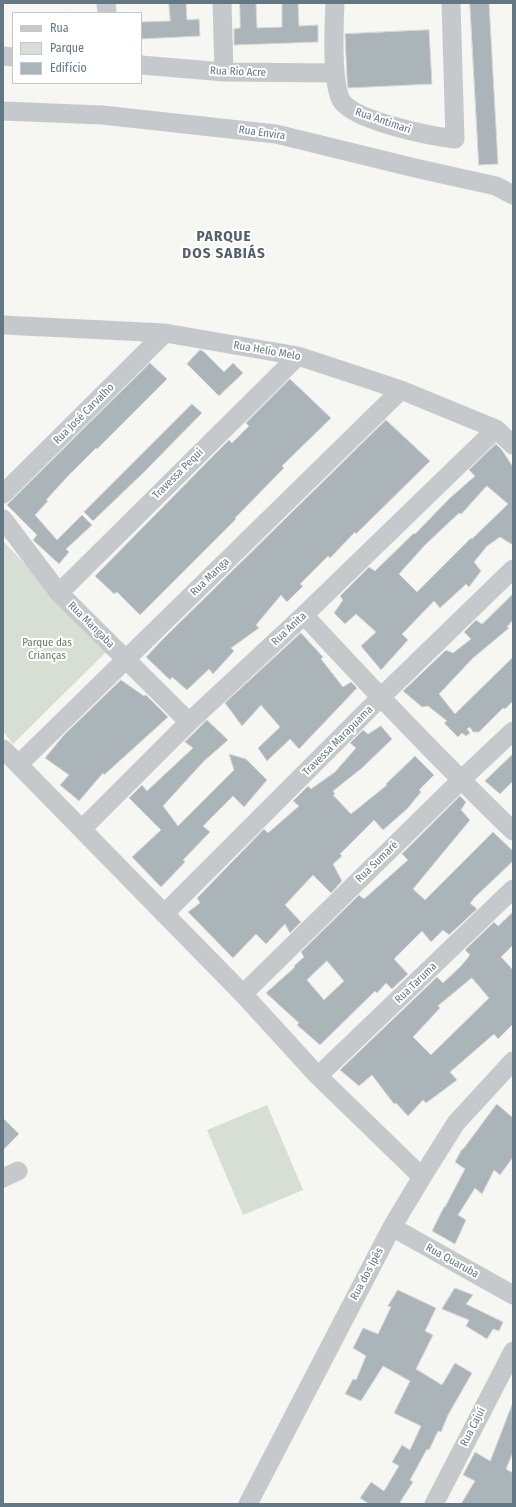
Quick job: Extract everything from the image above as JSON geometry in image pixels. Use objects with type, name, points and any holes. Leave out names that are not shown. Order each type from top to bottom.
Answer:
[{"type":"street","points":[[222,3],[224,72]]},
{"type":"street","points":[[335,3],[341,3]]},
{"type":"street","name":"Rua Antimari","points":[[335,3],[335,73],[337,88],[341,100],[352,111],[398,128],[455,140],[451,3]]},
{"type":"street","name":"Rua Rio Acre","points":[[142,65],[224,72],[335,73]]},
{"type":"street","name":"Rua Envira","points":[[3,111],[102,115],[276,134],[496,186],[513,195]]},
{"type":"street","name":"Rua Helio Melo","points":[[3,325],[165,334],[298,356],[401,390],[496,428],[513,445]]},
{"type":"street","name":"Rua José Carvalho","points":[[3,494],[165,334]]},
{"type":"street","name":"Travessa Pequi","points":[[58,593],[298,356]]},
{"type":"street","name":"Rua Manga","points":[[19,764],[401,390]]},
{"type":"street","name":"Rua Anita","points":[[82,829],[189,722],[304,615],[496,428]]},
{"type":"street","name":"Rua Mangaba","points":[[3,519],[58,593],[189,722]]},
{"type":"street","name":"Travessa Marapuama","points":[[164,914],[380,698],[513,569]]},
{"type":"street","points":[[304,615],[380,698],[513,831]]},
{"type":"street","name":"Rua Sumaré","points":[[243,994],[513,731]]},
{"type":"street","points":[[3,749],[243,994],[318,1076],[422,1177]]},
{"type":"street","name":"Rua Taruma","points":[[318,1076],[513,889]]},
{"type":"street","name":"Rua dos Ipês","points":[[248,1504],[392,1227],[456,1123],[513,1061]]},
{"type":"street","name":"Rua Quaruba","points":[[392,1227],[513,1295]]},
{"type":"street","name":"Rua Cajuí","points":[[434,1504],[513,1351]]},
{"type":"green space","name":"Parque das Crianças","points":[[3,541],[108,650],[13,744],[3,731]]},
{"type":"green space","points":[[267,1105],[303,1190],[243,1215],[207,1130]]},
{"type":"building","points":[[169,3],[186,3],[187,20],[199,19],[200,36],[142,39],[142,22],[170,21]]},
{"type":"building","points":[[240,3],[256,3],[257,28],[282,27],[282,3],[298,3],[299,26],[318,25],[318,42],[234,45],[234,29],[240,28]]},
{"type":"building","points":[[470,3],[489,3],[498,164],[479,165]]},
{"type":"building","points":[[429,30],[432,84],[348,88],[345,34]]},
{"type":"building","points":[[200,350],[203,351],[224,372],[233,363],[243,373],[219,396],[187,364]]},
{"type":"building","points":[[150,363],[167,379],[69,475],[46,500],[48,501],[35,515],[57,540],[82,515],[92,525],[66,549],[69,552],[59,564],[33,540],[37,535],[7,505]]},
{"type":"building","points":[[290,379],[331,418],[282,466],[284,468],[235,518],[236,519],[140,615],[117,592],[114,594],[95,576],[229,440],[232,443],[249,426],[246,423]]},
{"type":"building","points":[[192,404],[202,413],[93,521],[84,512]]},
{"type":"building","points":[[386,420],[430,461],[356,534],[355,532],[330,558],[328,556],[300,584],[303,586],[287,602],[281,595],[256,625],[259,628],[231,648],[234,651],[213,674],[209,669],[187,690],[172,677],[170,680],[146,657]]},
{"type":"building","points":[[496,444],[502,450],[513,467],[513,545],[500,537],[487,546],[474,562],[481,571],[469,587],[466,584],[440,608],[434,601],[402,634],[408,640],[381,670],[361,646],[376,632],[356,614],[345,624],[334,613],[343,600],[340,596],[369,567],[375,571],[414,533],[415,534],[450,498],[475,476],[469,470]],"holes":[[[487,486],[508,504],[472,539],[471,538],[417,592],[399,574],[425,545],[459,513],[461,514]]]},
{"type":"building","points":[[513,594],[513,620],[507,627],[509,628],[473,658],[439,694],[455,714],[513,657],[513,701],[505,709],[503,708],[479,732],[473,732],[470,727],[467,729],[470,733],[466,736],[462,733],[458,737],[444,723],[447,721],[428,706],[422,707],[403,691],[446,650],[453,653],[471,639],[464,632],[476,620],[482,624]]},
{"type":"building","points":[[301,633],[323,657],[321,659],[343,687],[351,682],[357,688],[299,749],[290,739],[267,761],[258,748],[280,727],[261,705],[242,726],[225,703]]},
{"type":"building","points":[[121,680],[144,696],[146,695],[168,717],[104,775],[103,773],[79,801],[60,785],[69,775],[45,758],[64,735]]},
{"type":"building","points":[[207,720],[228,740],[204,761],[163,806],[178,826],[234,770],[229,754],[246,759],[267,780],[244,807],[233,796],[203,826],[210,832],[183,860],[185,862],[161,887],[132,857],[161,830],[129,798],[142,785],[147,791],[193,748],[185,742]]},
{"type":"building","points":[[381,726],[392,739],[362,768],[333,791],[335,794],[333,795],[351,814],[387,785],[386,784],[415,756],[434,775],[419,790],[421,792],[407,809],[383,830],[374,820],[340,854],[342,856],[333,864],[342,881],[331,893],[313,875],[285,905],[301,922],[290,933],[285,924],[266,944],[256,934],[233,958],[188,912],[200,903],[197,898],[264,829],[268,833],[299,806],[293,801],[308,786],[311,789],[335,772],[356,748],[350,743],[363,730],[368,734]]},
{"type":"building","points":[[513,754],[513,781],[500,794],[485,781]]},
{"type":"building","points":[[460,796],[466,802],[461,810],[470,820],[413,889],[425,900],[493,832],[513,851],[513,861],[473,899],[470,903],[477,909],[449,935],[443,930],[431,942],[422,931],[394,959],[408,974],[392,989],[386,983],[377,993],[375,991],[320,1045],[297,1025],[299,1023],[266,993],[295,967],[294,966],[304,957],[301,952],[359,895],[364,899],[408,860],[402,854]],"holes":[[[327,961],[344,981],[324,1000],[307,980]]]},
{"type":"building","points":[[513,912],[513,945],[501,957],[513,970],[513,1024],[498,1039],[494,1034],[450,1072],[457,1080],[426,1103],[423,1100],[408,1116],[396,1103],[394,1104],[372,1075],[359,1086],[340,1070],[437,977],[443,983],[461,966],[470,955],[465,950],[494,922],[498,926]],"holes":[[[472,978],[489,998],[431,1055],[413,1037],[440,1008],[438,1006]]]},
{"type":"building","points":[[497,1104],[513,1118],[513,1157],[500,1175],[494,1170],[482,1194],[475,1188],[458,1215],[466,1220],[455,1244],[432,1231],[465,1169],[455,1162],[462,1149]]},
{"type":"building","points":[[3,1118],[19,1134],[3,1150]]},
{"type":"building","points":[[455,1288],[473,1295],[466,1304],[503,1322],[499,1331],[493,1329],[487,1339],[466,1326],[469,1320],[442,1309]]},
{"type":"building","points":[[398,1290],[436,1308],[425,1331],[433,1335],[416,1369],[442,1385],[455,1363],[472,1373],[448,1415],[441,1432],[438,1431],[429,1450],[427,1449],[410,1480],[413,1482],[400,1502],[403,1504],[369,1504],[360,1498],[371,1482],[384,1491],[399,1466],[392,1462],[402,1445],[410,1450],[421,1426],[394,1413],[410,1381],[383,1366],[361,1401],[345,1394],[353,1379],[356,1380],[366,1356],[353,1348],[363,1328],[378,1334],[391,1307],[388,1306]]},
{"type":"building","points":[[512,1405],[513,1452],[506,1469],[513,1473],[513,1504],[461,1504],[475,1481],[463,1475],[475,1452],[490,1461]]},
{"type":"district","name":"PARQUE DOS SABIÁS","points":[[224,246]]}]
